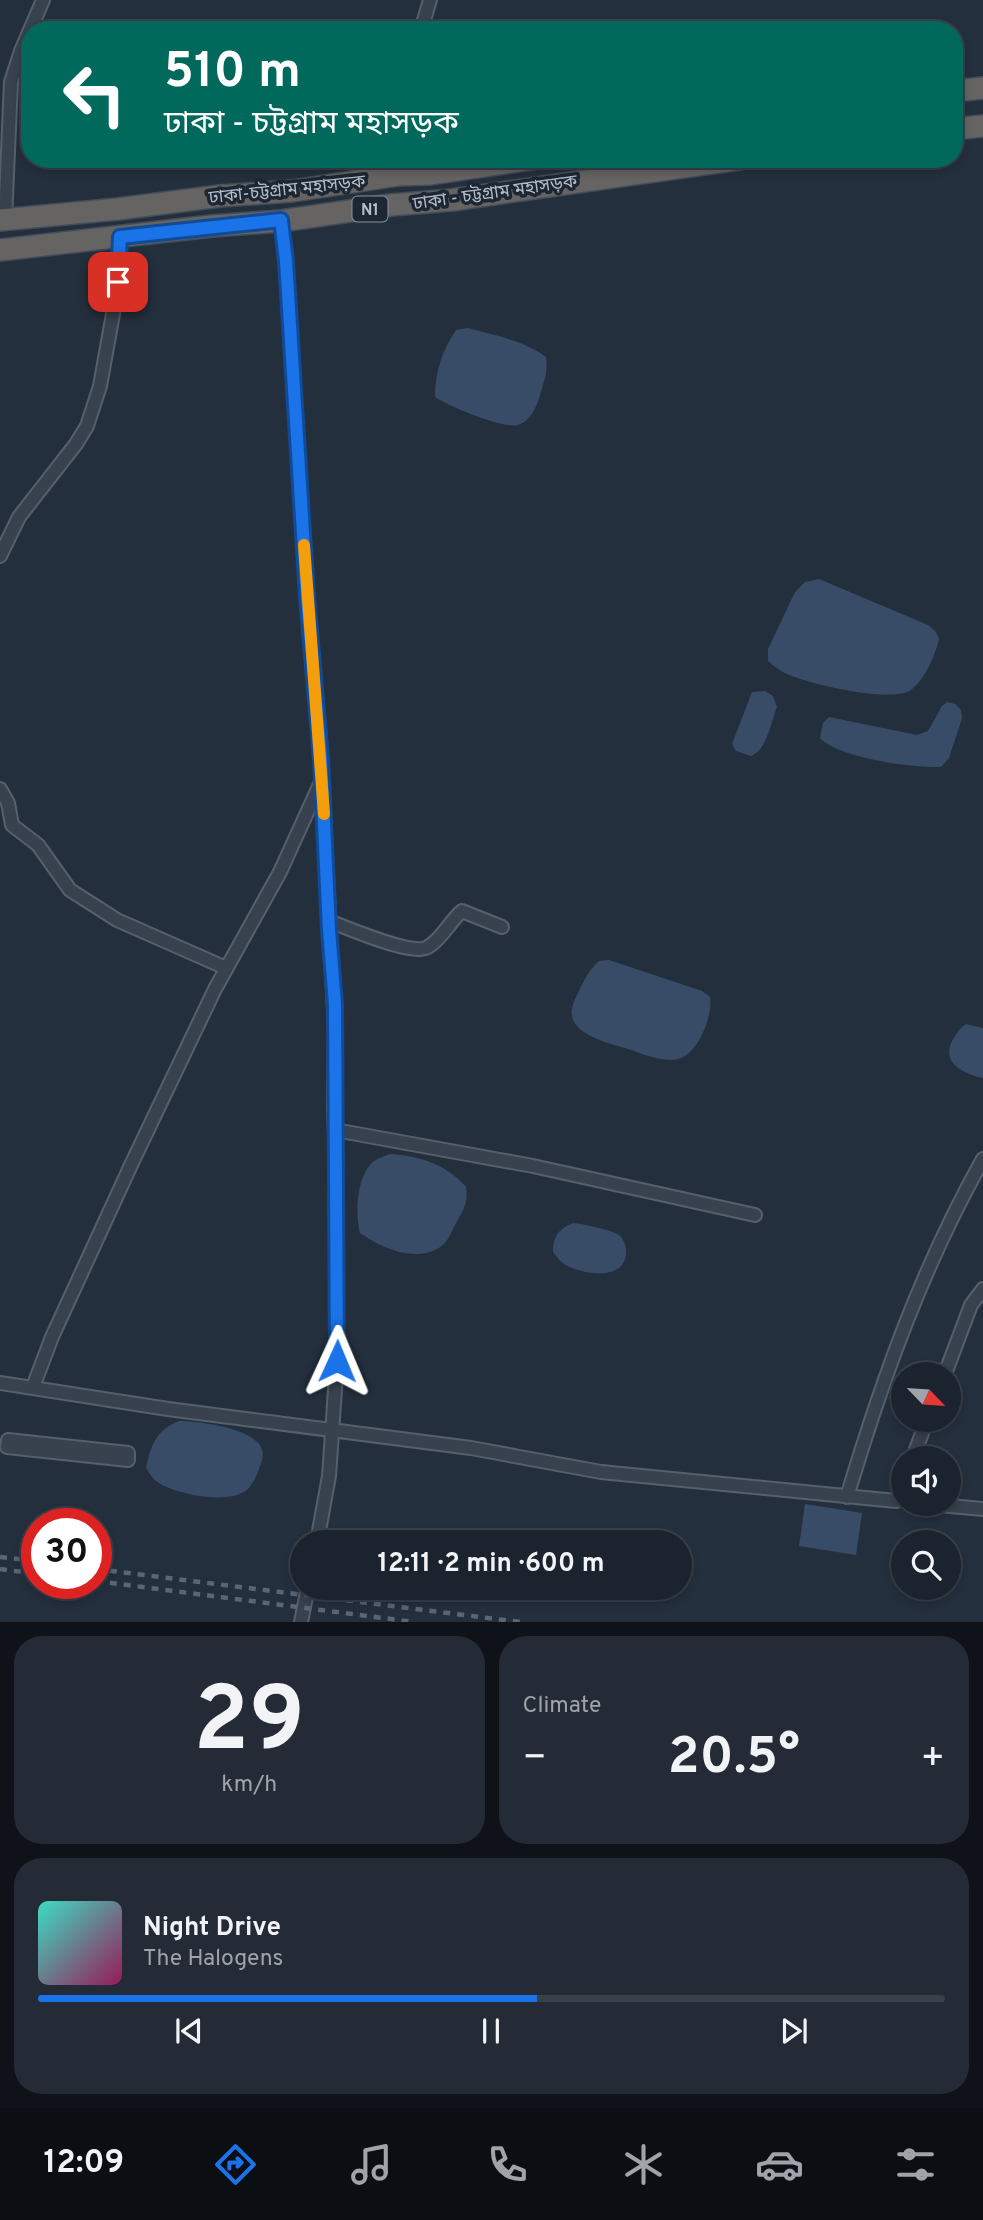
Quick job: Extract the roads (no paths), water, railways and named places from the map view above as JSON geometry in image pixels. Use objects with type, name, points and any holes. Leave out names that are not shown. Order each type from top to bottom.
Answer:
[{"type":"highway","points":[[963,90],[983,88]]},
{"type":"highway","points":[[963,128],[983,126]]},
{"type":"highway","name":"ঢাকা-চট্টগ্রাম মহাসড়ক","points":[[2,220],[220,196],[292,191],[395,168]]},
{"type":"highway","name":"ঢাকা-চট্টগ্রাম মহাসড়ক","points":[[409,168],[450,172],[475,168]]},
{"type":"highway","name":"ঢাকা - চট্টগ্রাম মহাসড়ক","points":[[0,250],[281,220],[391,205],[452,201],[678,168]]},
{"type":"street","points":[[34,21],[43,0]]},
{"type":"street","points":[[424,21],[430,0]]},
{"type":"street","points":[[2,220],[11,82],[21,51]]},
{"type":"street","points":[[281,220],[322,779],[328,921],[335,1004],[338,1274],[334,1431],[319,1530]]},
{"type":"street","points":[[0,556],[19,517],[87,426],[100,386],[113,314],[119,272],[120,237]]},
{"type":"street","points":[[33,1387],[52,1337],[131,1165],[226,968],[280,872],[322,779]]},
{"type":"street","points":[[0,789],[8,803],[12,825],[38,845],[70,890],[117,920],[226,968]]},
{"type":"street","points":[[328,921],[406,948],[421,950],[430,946],[462,911],[502,927]]},
{"type":"street","points":[[335,1130],[533,1166],[755,1215]]},
{"type":"street","points":[[847,1497],[876,1400],[905,1321],[951,1216],[983,1159]]},
{"type":"street","points":[[950,1362],[971,1305],[983,1289]]},
{"type":"street","points":[[0,1383],[158,1407],[471,1448],[601,1472],[891,1501]]},
{"type":"street","points":[[8,1440],[128,1452],[128,1460],[74,1454],[7,1447],[8,1440]]},
{"type":"street","points":[[961,1507],[983,1509]]},
{"type":"street","points":[[301,1622],[305,1600]]},
{"type":"water","points":[[468,328],[519,343],[546,357],[545,376],[539,399],[533,413],[523,423],[501,424],[463,411],[435,397],[438,370],[447,346],[456,330]]},
{"type":"water","points":[[819,579],[928,625],[936,632],[939,639],[932,660],[921,680],[911,690],[885,695],[826,686],[792,676],[768,661],[768,649],[795,592],[805,582]]},
{"type":"water","points":[[765,691],[773,696],[777,707],[765,742],[751,756],[736,751],[732,744],[752,692]]},
{"type":"water","points":[[947,702],[955,704],[961,710],[962,718],[949,758],[941,767],[895,764],[859,756],[829,745],[820,738],[823,723],[829,717],[917,735],[928,731]]},
{"type":"water","points":[[609,960],[702,991],[710,997],[707,1022],[699,1040],[688,1054],[675,1060],[654,1058],[601,1041],[576,1025],[572,1008],[582,984],[599,961]]},
{"type":"water","points":[[966,1024],[983,1028],[983,1078],[960,1069],[951,1059],[950,1045],[958,1031]]},
{"type":"water","points":[[390,1154],[432,1163],[450,1172],[466,1187],[463,1210],[441,1247],[428,1253],[407,1253],[387,1248],[360,1233],[357,1206],[360,1185],[374,1161]]},
{"type":"water","points":[[573,1223],[620,1236],[626,1251],[619,1268],[612,1272],[592,1273],[564,1264],[553,1252],[554,1242],[564,1228]]},
{"type":"water","points":[[179,1421],[225,1427],[257,1442],[263,1452],[262,1458],[257,1475],[248,1489],[228,1497],[202,1496],[175,1490],[155,1480],[146,1468],[150,1452],[160,1434]]},
{"type":"water","points":[[805,1504],[862,1513],[856,1555],[799,1546]]},
{"type":"railway","points":[[0,1557],[21,1559]]},
{"type":"railway","points":[[0,1569],[21,1572]]},
{"type":"railway","points":[[112,1571],[520,1622]]},
{"type":"railway","points":[[112,1583],[414,1622]]}]
